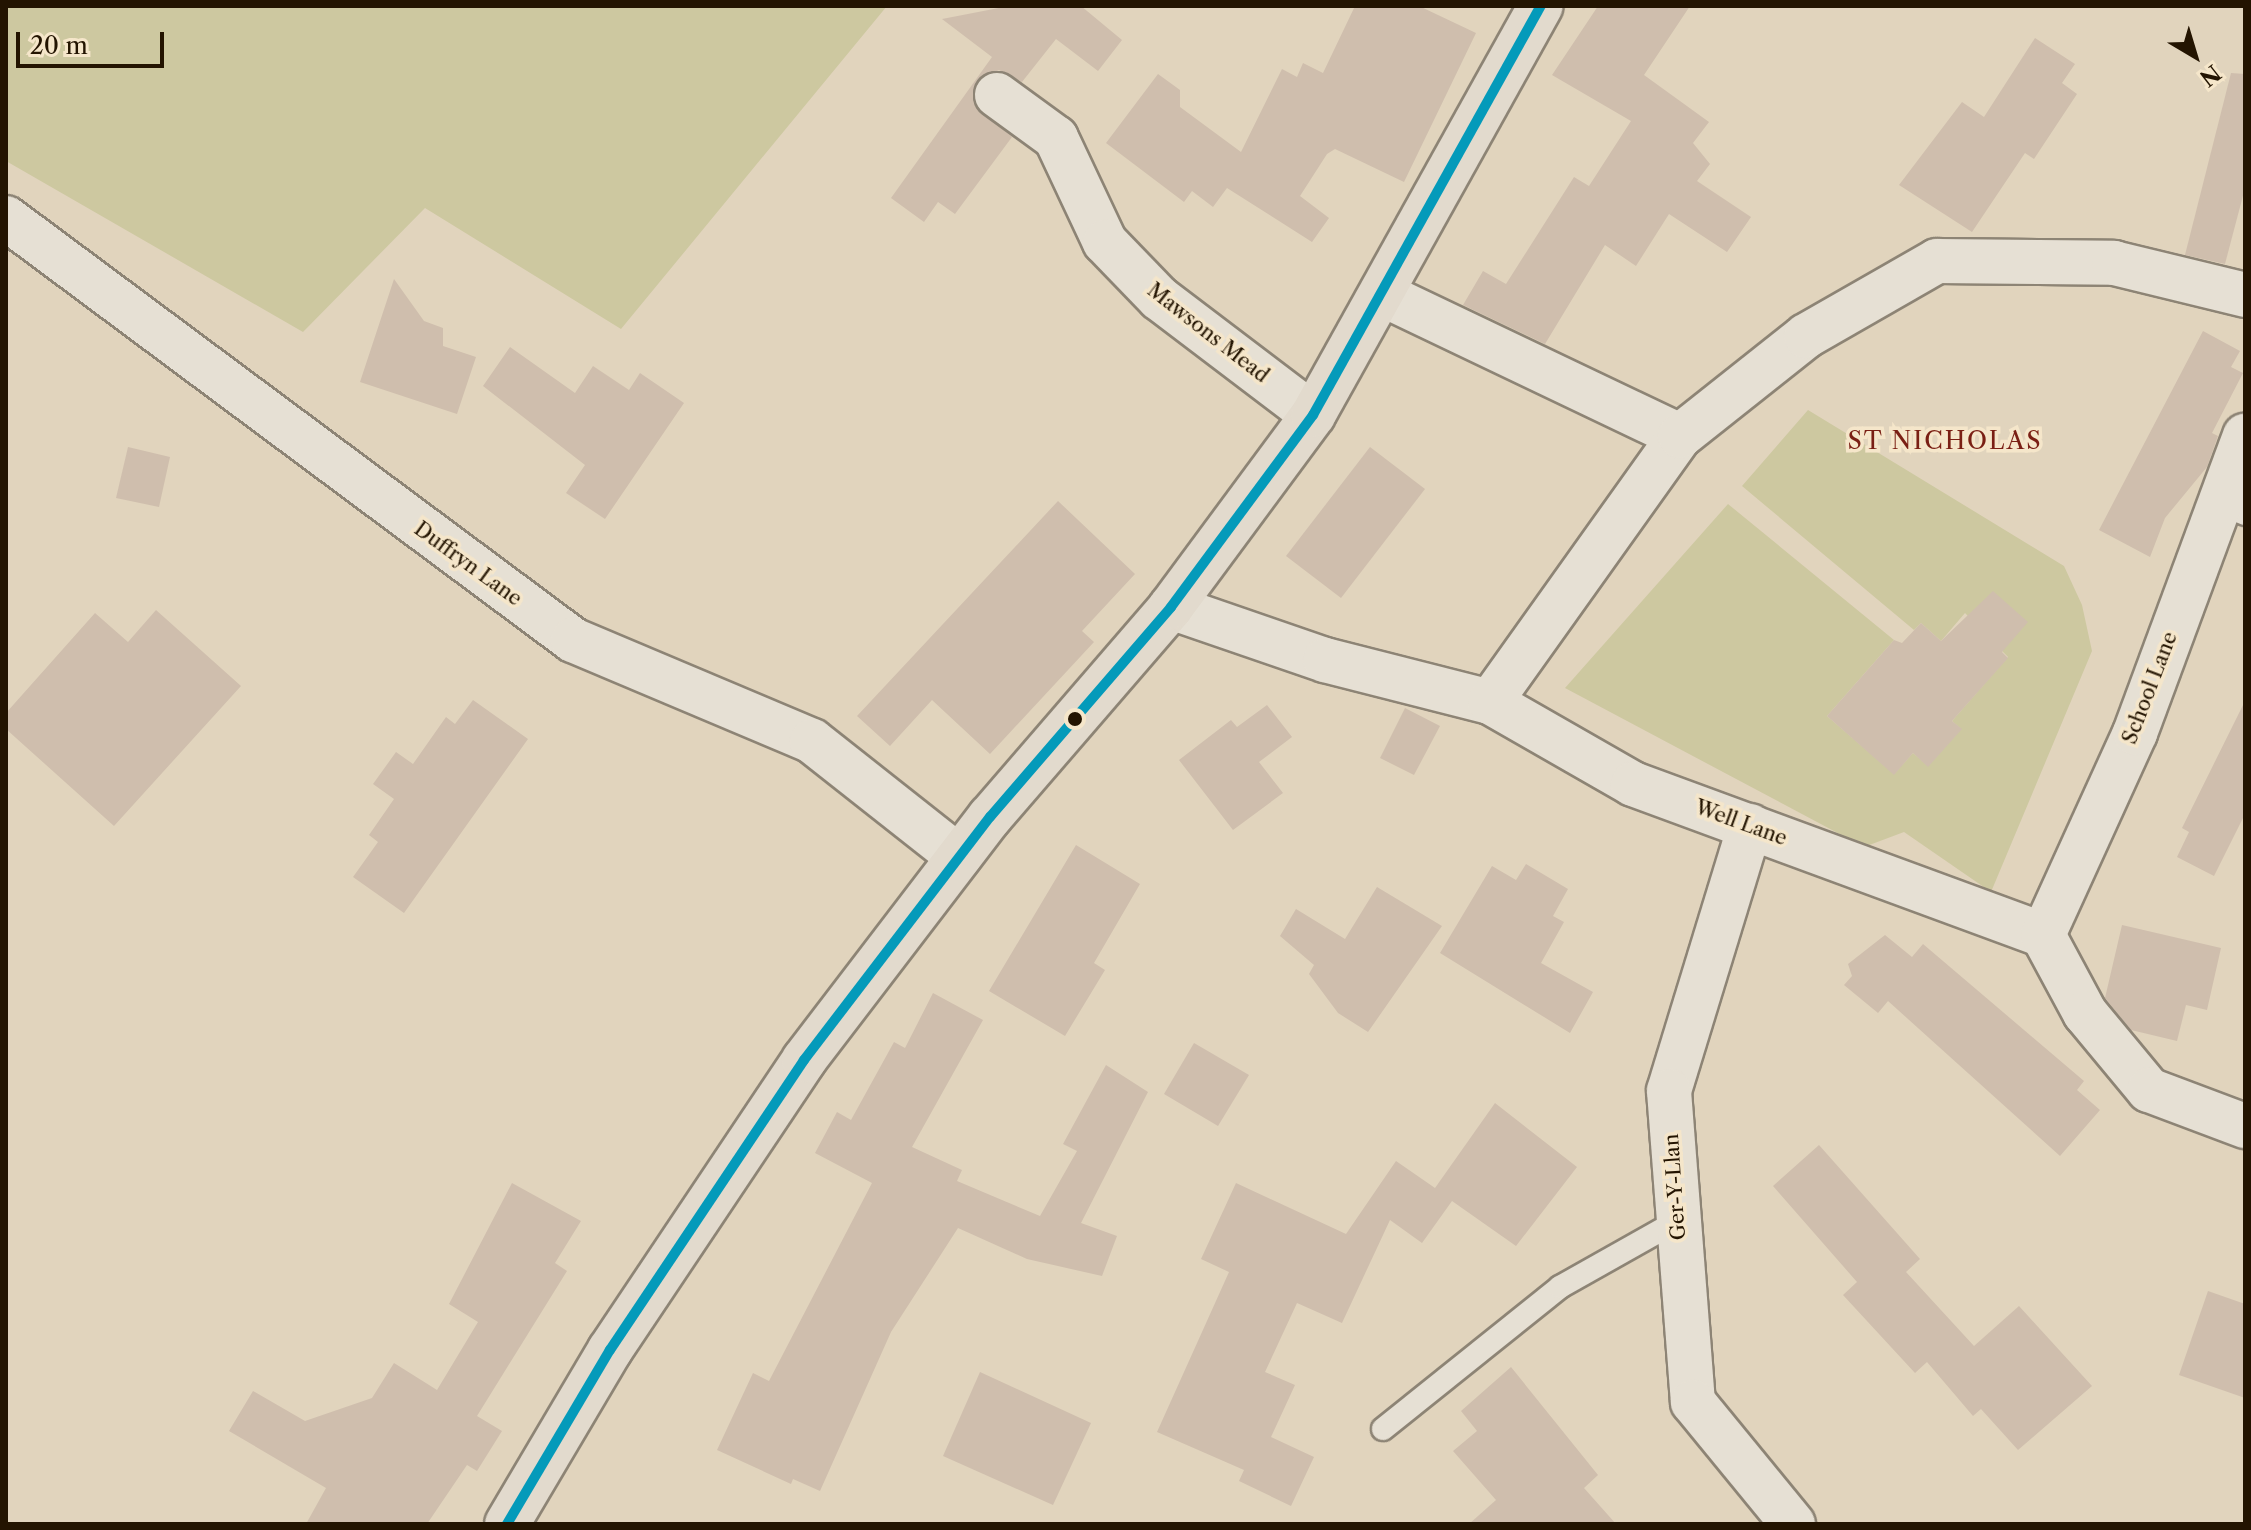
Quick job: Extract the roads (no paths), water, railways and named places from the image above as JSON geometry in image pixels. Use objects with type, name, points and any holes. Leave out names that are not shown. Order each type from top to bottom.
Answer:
[{"type":"main road","points":[[507,1524],[698,1214],[959,857],[1171,607],[1313,415],[1384,295],[1541,6]]},
{"type":"street","name":"Mawsons Mead","points":[[997,95],[1056,138],[1105,242],[1159,298],[1313,415]]},
{"type":"street","name":"Duffryn Lane","points":[[6,218],[573,640],[812,741],[959,857]]},
{"type":"street","points":[[1490,702],[1680,436],[1806,336],[1937,261],[2114,263],[2245,295]]},
{"type":"street","points":[[1384,295],[1680,436]]},
{"type":"street","name":"School Lane","points":[[2043,935],[2232,508],[2245,436]]},
{"type":"street","name":"Well Lane","points":[[1171,607],[1325,660],[1490,702],[1633,784],[2043,935]]},
{"type":"street","name":"Ger-Y-Llan","points":[[1750,826],[1669,1091],[1677,1221],[1693,1402],[1793,1524]]},
{"type":"street","points":[[2043,935],[2085,1013],[2149,1090],[2245,1126]]},
{"type":"lane","points":[[1383,1429],[1560,1287],[1677,1221]]},
{"type":"district","name":"ST NICHOLAS","points":[[1945,441]]}]
